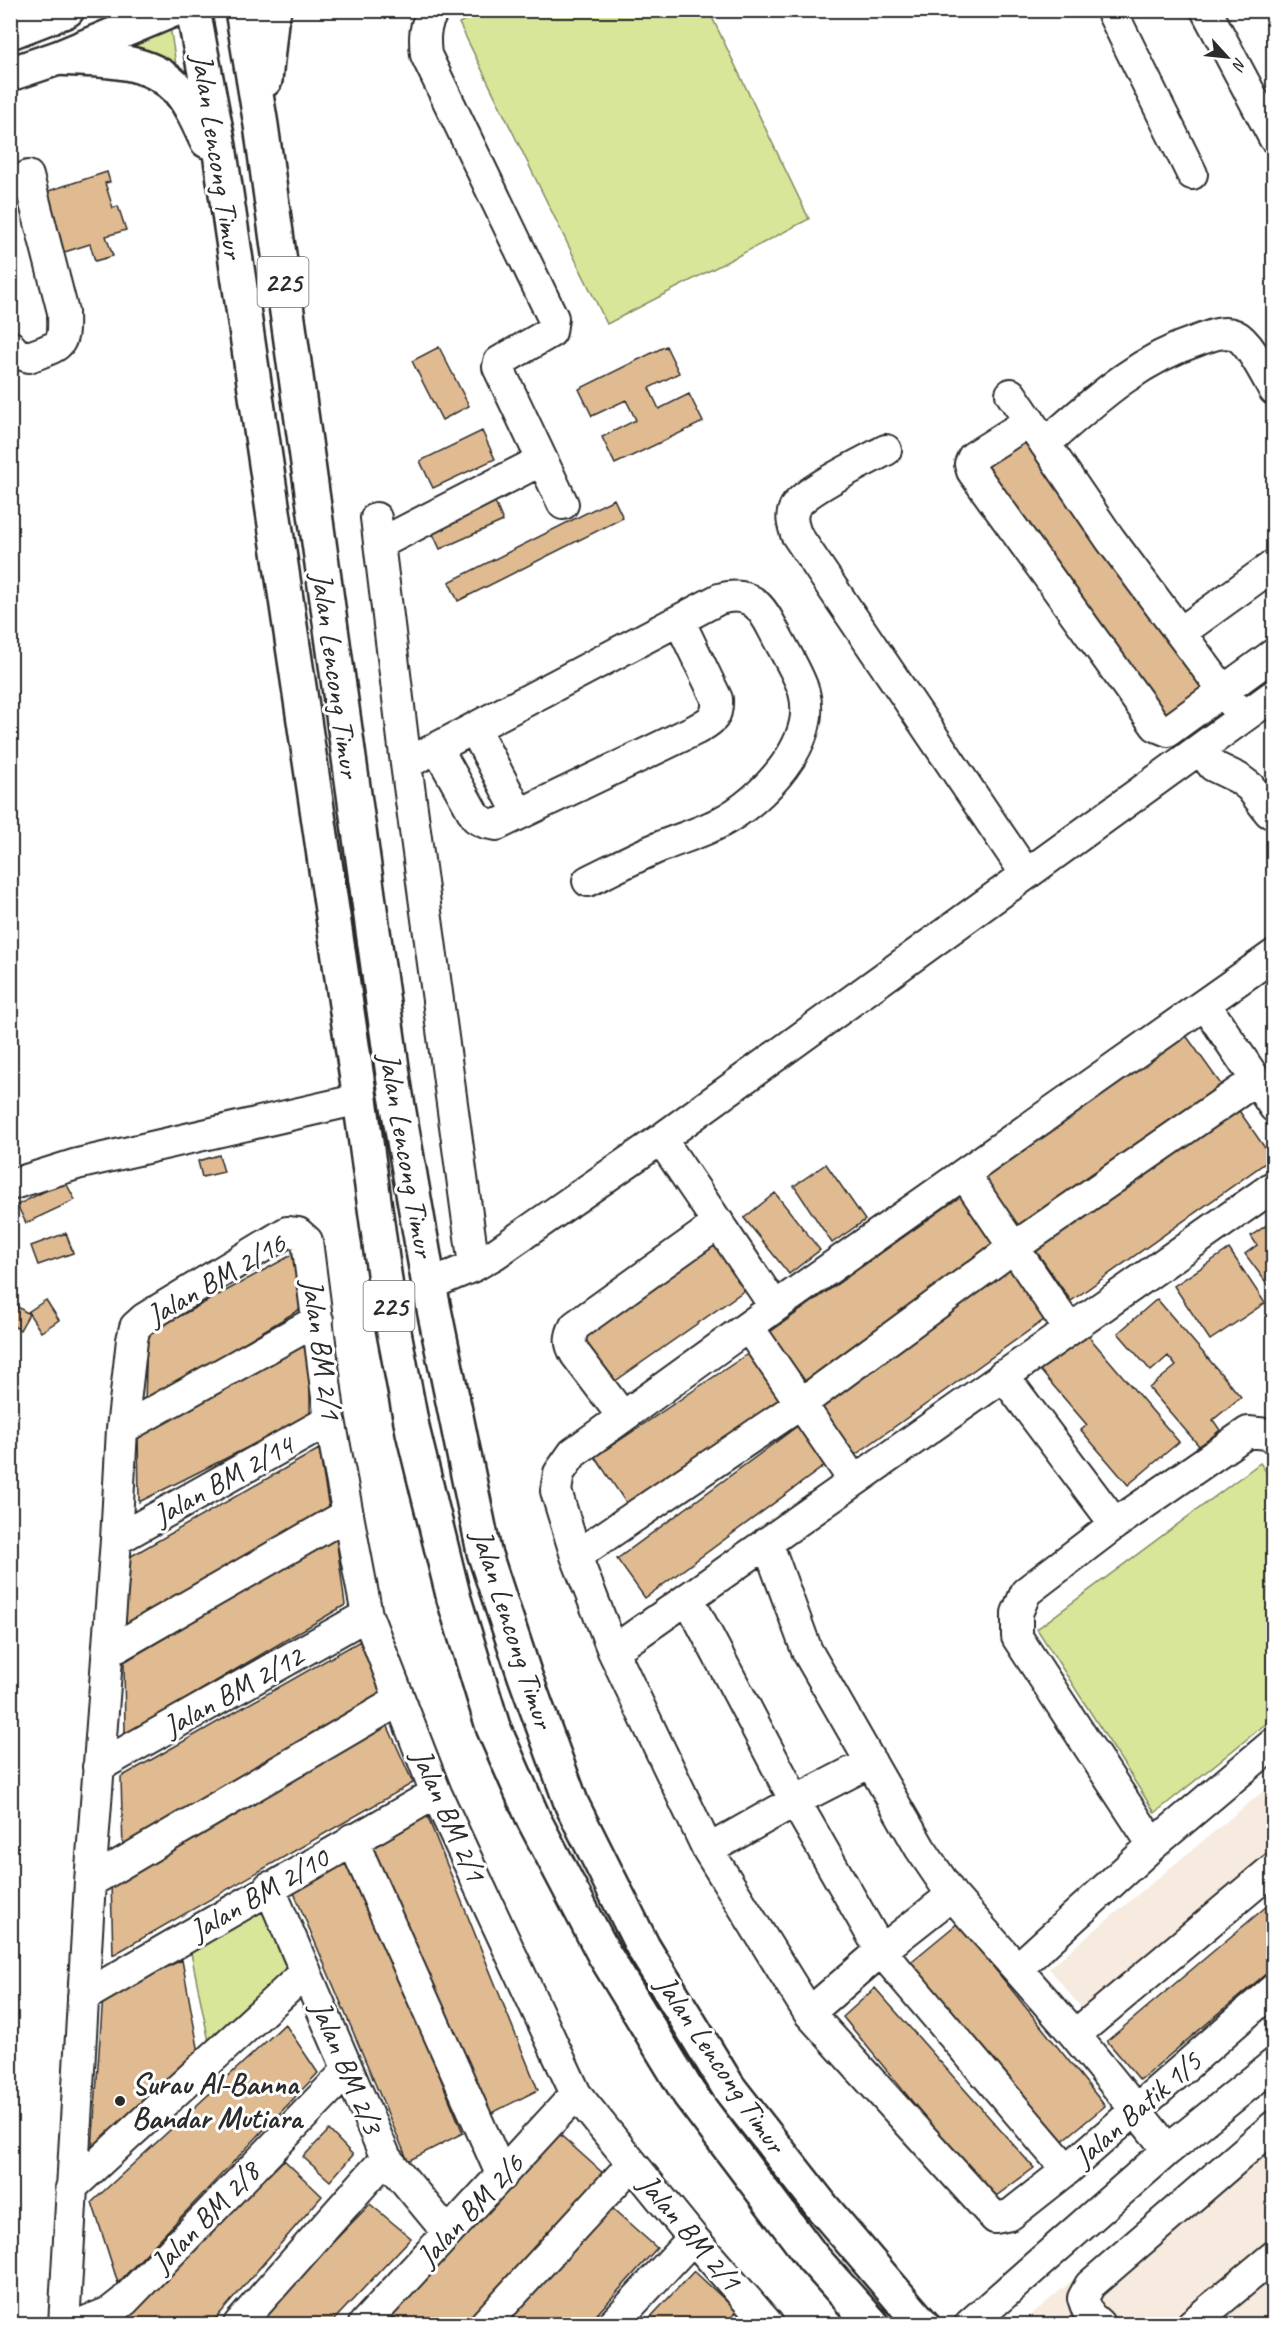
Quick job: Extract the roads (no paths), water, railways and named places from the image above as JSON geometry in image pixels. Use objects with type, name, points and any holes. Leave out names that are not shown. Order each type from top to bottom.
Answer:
[{"type":"main road","points":[[10,74],[57,58],[173,10]]},
{"type":"main road","name":"Jalan Lencong Timur","points":[[193,10],[222,172],[387,1295],[413,1432],[453,1599],[494,1727],[534,1820],[604,1954],[689,2094],[806,2248],[872,2325]]},
{"type":"main road","name":"Jalan Lencong Timur","points":[[242,10],[261,125],[395,1089],[429,1285],[484,1552],[525,1676],[572,1805],[643,1947],[729,2088],[823,2208],[922,2325]]},
{"type":"main road","points":[[261,125],[274,10]]},
{"type":"main road","points":[[10,32],[65,11]]},
{"type":"main road","points":[[57,58],[124,63],[149,69],[160,75],[180,92],[188,103],[222,172]]},
{"type":"street","points":[[435,10],[423,35],[426,55],[553,318],[551,332],[499,362],[498,367],[563,504]]},
{"type":"street","points":[[1111,10],[1192,174]]},
{"type":"street","points":[[1206,10],[1274,138]]},
{"type":"street","points":[[10,346],[16,353],[30,357],[57,346],[62,341],[63,334],[63,312],[28,176]]},
{"type":"street","points":[[1274,390],[1244,340],[1233,334],[1221,333],[1173,349],[1037,432],[974,457],[970,464],[972,471],[993,501],[1156,726],[1168,731],[1274,654]]},
{"type":"street","points":[[1011,394],[1110,539],[1243,717]]},
{"type":"street","points":[[886,450],[806,496],[795,507],[792,521],[796,534],[1026,874]]},
{"type":"street","points":[[474,1266],[406,764],[378,531],[542,459]]},
{"type":"street","points":[[1180,633],[1274,565]]},
{"type":"street","points":[[406,764],[719,598],[734,594],[744,596],[755,603],[771,625],[804,692],[806,718],[800,739],[786,766],[760,794],[722,822],[661,846],[588,881]]},
{"type":"street","points":[[437,748],[476,818],[497,825],[711,720],[717,711],[717,699],[679,620]]},
{"type":"street","points":[[429,1285],[474,1266],[661,1139],[1274,695]]},
{"type":"street","points":[[474,728],[519,814]]},
{"type":"street","points":[[1200,749],[1213,766],[1238,778],[1250,787],[1269,812]]},
{"type":"street","points":[[952,1895],[880,1951],[809,2013],[708,1850],[613,1651],[576,1556],[556,1491],[559,1473],[573,1454],[775,1307],[1274,955]]},
{"type":"street","points":[[1205,1004],[1274,1107]]},
{"type":"street","points":[[576,1556],[802,1403],[1013,1248],[1256,1080]]},
{"type":"street","points":[[10,1185],[77,1164],[360,1099]]},
{"type":"street","points":[[661,1139],[775,1307]]},
{"type":"street","points":[[964,1174],[1069,1329]]},
{"type":"street","points":[[613,1651],[1274,1186]]},
{"type":"street","points":[[623,1418],[576,1355],[571,1347],[570,1336],[576,1326],[719,1223]]},
{"type":"street","name":"Jalan BM 2/16","points":[[122,1429],[135,1327],[145,1318],[287,1232],[298,1233]]},
{"type":"street","name":"Jalan BM 2/1","points":[[298,1233],[308,1241],[330,1420],[367,1615],[436,1793],[576,2094],[693,2238],[754,2319]]},
{"type":"street","points":[[64,2325],[90,1882],[116,1540],[122,1429],[318,1320]]},
{"type":"street","points":[[748,1328],[854,1481]]},
{"type":"street","points":[[1003,1375],[1115,1524]]},
{"type":"street","name":"Jalan BM 2/14","points":[[116,1540],[330,1420]]},
{"type":"street","points":[[1153,1845],[1017,1637],[1017,1613],[1026,1592],[1115,1524],[1248,1432],[1268,1434],[1274,1438]]},
{"type":"street","points":[[108,1652],[348,1514]]},
{"type":"street","points":[[767,1542],[807,1651],[920,1848],[952,1895],[1076,2036],[1168,2150]]},
{"type":"street","points":[[688,1598],[795,1801],[880,1951],[1067,2170]]},
{"type":"street","name":"Jalan BM 2/12","points":[[98,1767],[367,1615]]},
{"type":"street","points":[[90,1882],[400,1700]]},
{"type":"street","points":[[1018,1968],[1153,1845],[1273,1744]]},
{"type":"street","points":[[708,1850],[871,1762]]},
{"type":"street","name":"Jalan BM 2/10","points":[[83,1997],[352,1839],[436,1793]]},
{"type":"street","points":[[352,1839],[502,2176]]},
{"type":"street","points":[[1076,2036],[1274,1868]]},
{"type":"street","name":"Jalan BM 2/3","points":[[269,1887],[386,2158],[448,2233]]},
{"type":"street","points":[[71,2188],[306,1972]]},
{"type":"street","name":"Jalan Batik 1/5","points":[[809,2013],[995,2218],[1010,2215],[1067,2170],[1274,1989]]},
{"type":"street","points":[[970,2325],[1168,2150],[1274,2064]]},
{"type":"street","name":"Jalan BM 2/8","points":[[80,2325],[110,2312],[124,2301],[347,2071]]},
{"type":"street","name":"Jalan BM 2/6","points":[[376,2320],[448,2233],[576,2094]]},
{"type":"street","points":[[1099,2325],[1089,2315],[1083,2298],[1090,2285],[1271,2135]]},
{"type":"street","points":[[239,2325],[386,2158]]},
{"type":"street","points":[[485,2325],[633,2164]]},
{"type":"street","points":[[613,2325],[693,2238]]},
{"type":"street","points":[[1192,2325],[1274,2256]]},
{"type":"place","name":"Surau Al-Banna Bandar Mutiara","points":[[120,2101]]}]
